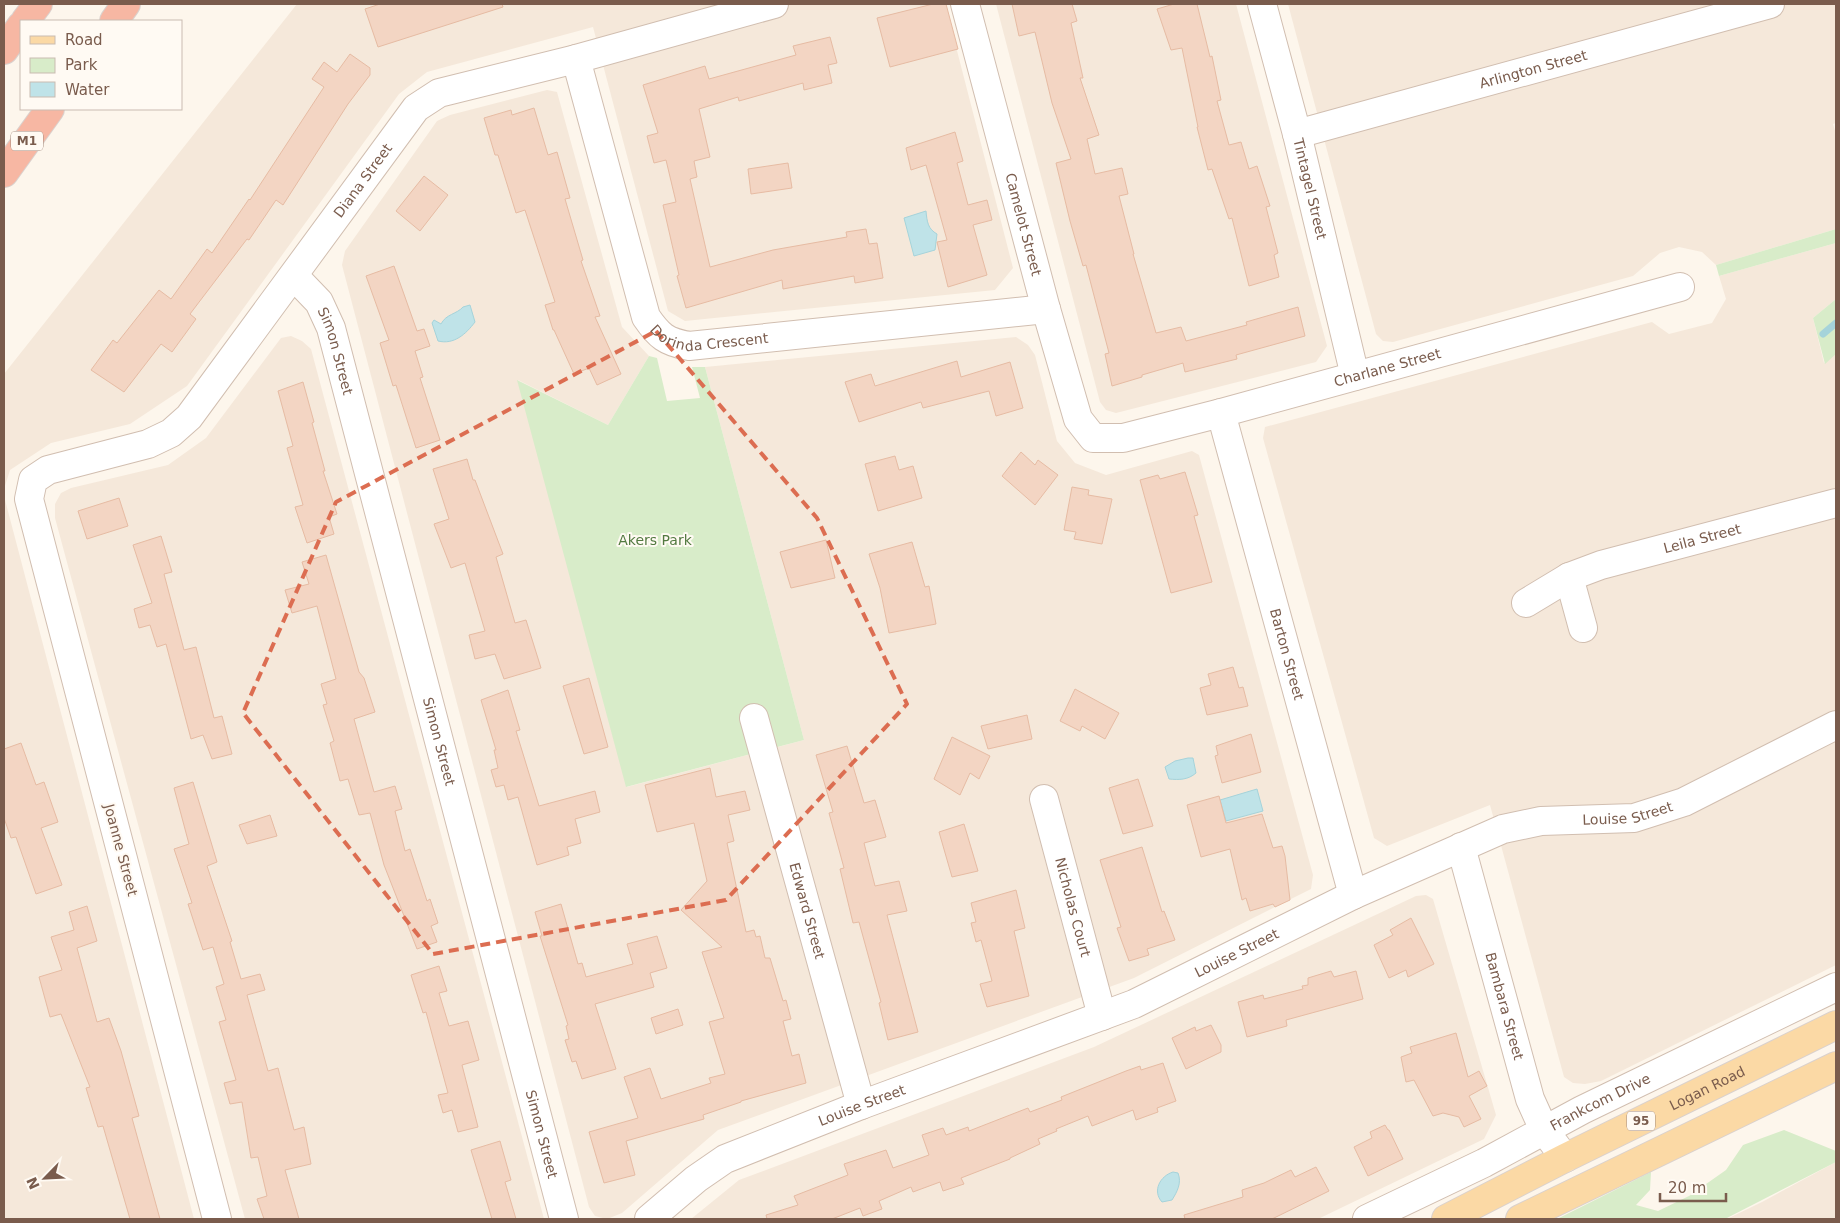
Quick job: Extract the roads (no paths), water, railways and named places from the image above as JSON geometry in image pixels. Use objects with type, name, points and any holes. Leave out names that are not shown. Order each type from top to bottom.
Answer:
[{"type":"highway","points":[[26,20],[38,4]]},
{"type":"highway","points":[[115,20],[126,4]]},
{"type":"highway","points":[[4,50],[20,27]]},
{"type":"highway","name":"M1","points":[[4,173],[49,110]]},
{"type":"main road","name":"Logan Road","points":[[1446,1219],[1565,1158],[1836,1025]]},
{"type":"main road","points":[[1520,1219],[1836,1066]]},
{"type":"street","name":"Diana Street","points":[[33,480],[48,470],[148,444],[171,433],[189,417],[416,108],[439,93],[576,59],[774,4]]},
{"type":"street","name":"Camelot Street","points":[[965,4],[1046,309],[1078,419],[1093,438]]},
{"type":"street","name":"Tintagel Street","points":[[1262,4],[1296,134],[1354,376]]},
{"type":"street","name":"Arlington Street","points":[[1296,134],[1770,4]]},
{"type":"street","name":"Dorinda Crescent","points":[[576,59],[646,317],[657,333],[673,343],[689,346],[1046,309]]},
{"type":"street","name":"Simon Street","points":[[294,276],[319,302],[331,328],[564,1219]]},
{"type":"street","name":"Charlane Street","points":[[1093,438],[1123,438],[1221,414],[1680,286]]},
{"type":"street","name":"Barton Street","points":[[1221,414],[1353,895]]},
{"type":"street","name":"Joanne Street","points":[[33,480],[29,498],[217,1219]]},
{"type":"street","name":"Leila Street","points":[[1526,603],[1569,577],[1601,565],[1836,503]]},
{"type":"street","points":[[1569,577],[1582,628]]},
{"type":"street","name":"Edward Street","points":[[754,718],[862,1105]]},
{"type":"street","name":"Louise Street","points":[[649,1219],[696,1178],[725,1159],[862,1105],[1134,1004],[1353,895],[1461,846],[1502,829],[1541,821],[1634,818],[1684,802],[1836,725]]},
{"type":"street","name":"Nicholas Court","points":[[1044,799],[1102,1016]]},
{"type":"street","name":"Bambara Street","points":[[1461,846],[1524,1082],[1544,1130],[1565,1158]]},
{"type":"street","name":"Frankcom Drive","points":[[1366,1219],[1484,1163],[1600,1101],[1836,987]]},
{"type":"water","points":[[926,211],[929,225],[937,234],[935,250],[914,256],[904,218]]},
{"type":"water","points":[[470,305],[475,322],[459,338],[444,342],[438,341],[432,323],[434,320],[441,324],[449,316]]},
{"type":"water","points":[[1193,758],[1196,773],[1183,779],[1169,779],[1165,767],[1175,761]]},
{"type":"water","points":[[1257,789],[1263,811],[1226,821],[1220,800]]},
{"type":"water","points":[[1173,1172],[1178,1173],[1179,1180],[1176,1194],[1172,1200],[1162,1202],[1158,1193],[1159,1184],[1164,1177]]},
{"type":"waterway","points":[[1823,334],[1836,323]]},
{"type":"park label","name":"Akers Park","points":[[655,540]]}]
